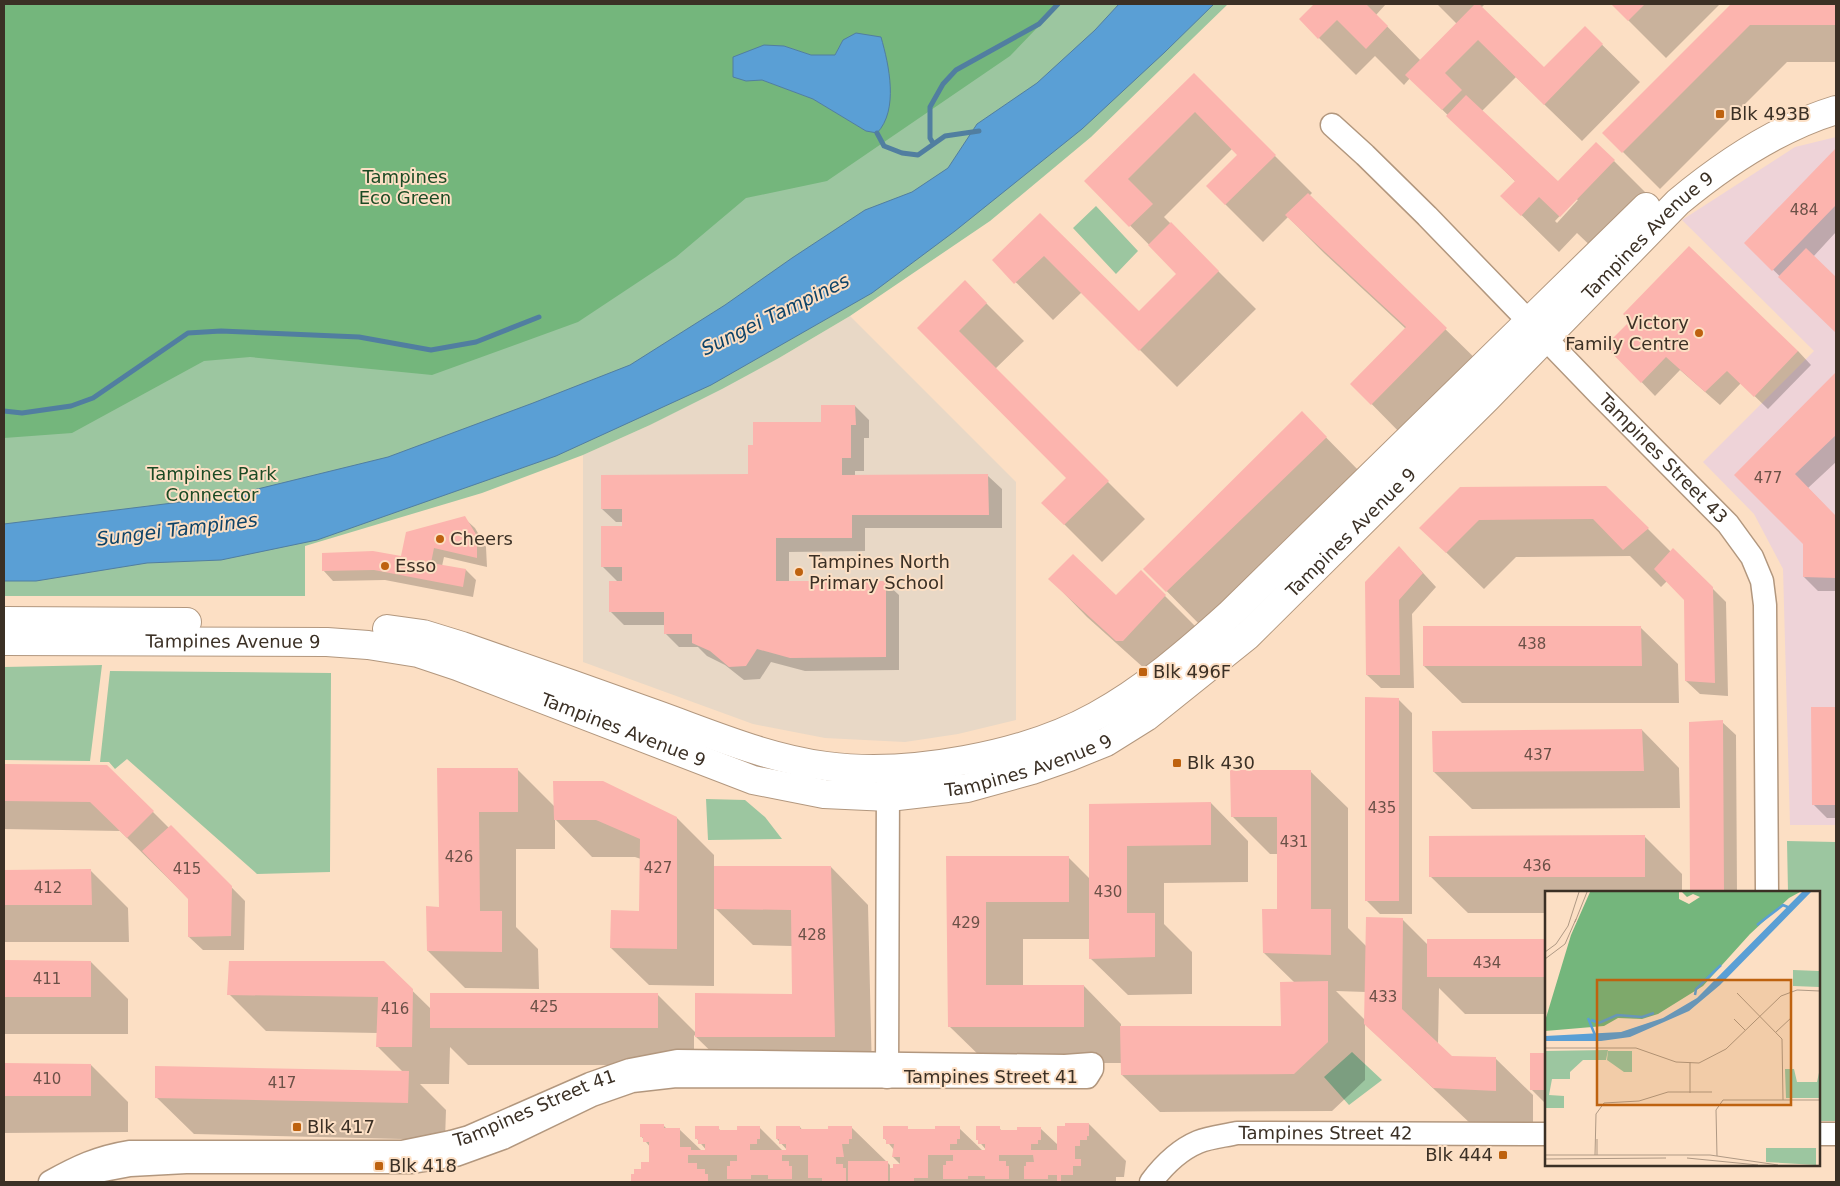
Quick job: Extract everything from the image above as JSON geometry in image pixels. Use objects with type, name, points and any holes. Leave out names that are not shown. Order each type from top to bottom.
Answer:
[{"type":"main road","name":"Tampines Avenue 9","points":[[4,641],[327,642],[368,645],[418,653],[457,666],[753,780],[824,794],[882,797],[966,788],[1032,770],[1106,742],[1146,717],[1246,636],[1337,548],[1664,190],[1701,160],[1754,126],[1836,90]]},
{"type":"main road","name":"Tampines Avenue 9","points":[[4,620],[369,626],[423,634],[471,649],[760,752],[825,766],[881,767],[965,761],[1063,732],[1096,716],[1130,695],[1196,645],[1427,423],[1537,329],[1678,202],[1739,156],[1790,128],[1836,110]]},
{"type":"street","name":"Tampines Street 43","points":[[1332,125],[1427,216],[1728,524],[1752,557],[1762,581],[1765,614],[1767,891]]},
{"type":"street","points":[[880,1070],[881,767]]},
{"type":"street","name":"Tampines Street 41","points":[[50,1182],[91,1160],[129,1152],[402,1152],[469,1137],[591,1090],[676,1076],[880,1070],[1065,1066],[1092,1064],[1092,1069],[1087,1077],[880,1070]]},
{"type":"street","name":"Tampines Street 41","points":[[72,1182],[93,1172],[130,1166],[186,1162],[412,1162],[456,1155],[503,1138],[591,1090]]},
{"type":"street","name":"Tampines Street 42","points":[[1151,1182],[1159,1171],[1177,1155],[1198,1142],[1237,1133],[1545,1134]]},
{"type":"street","points":[[1820,1134],[1836,1134]]},
{"type":"street","name":"Tampines Street 42","points":[[1169,1182],[1191,1162],[1211,1151],[1247,1143],[1545,1142]]},
{"type":"street","points":[[1820,1142],[1836,1142]]},
{"type":"shaded area","points":[[1836,137],[1836,825],[1790,825],[1783,569],[1754,514],[1703,462],[1814,351],[1682,220],[1795,147]]},
{"type":"shaded area","name":"Tampines North Primary School","points":[[850,316],[1016,482],[1016,720],[958,734],[905,742],[825,738],[753,724],[583,662],[583,455],[650,425],[779,358]]},
{"type":"green space","name":"Tampines Eco Green","points":[[4,4],[1228,4],[1091,137],[990,221],[850,316],[722,389],[650,425],[583,455],[482,493],[305,546],[305,596],[4,596]]},
{"type":"green space","name":"Tampines Eco Green","points":[[4,4],[1060,4],[1010,56],[827,181],[746,198],[676,257],[578,322],[432,375],[250,357],[204,361],[72,433],[4,438]],"holes":[[[843,40],[866,131],[813,99],[762,80],[784,46],[811,55],[835,55]]]},
{"type":"green space","points":[[1096,206],[1138,251],[1116,274],[1073,228]]},
{"type":"green space","points":[[102,665],[90,761],[4,760],[4,667]]},
{"type":"green space","points":[[110,671],[331,673],[330,872],[257,874],[127,759],[115,769],[109,762],[100,762]]},
{"type":"green space","points":[[706,799],[745,800],[765,817],[782,839],[708,840]]},
{"type":"green space","points":[[1787,841],[1836,842],[1836,1121],[1820,1121],[1820,891],[1788,891]]},
{"type":"green space","points":[[1352,1052],[1382,1080],[1349,1105],[1324,1077]]},
{"type":"water","name":"Sungei Tampines","points":[[1119,4],[1214,4],[1082,129],[955,231],[872,293],[711,385],[556,456],[317,540],[221,560],[147,563],[36,581],[4,581],[4,524],[229,496],[388,457],[630,365],[725,305],[865,210],[912,192],[948,168],[977,124],[1037,83],[1095,30]]},
{"type":"water","points":[[856,33],[881,37],[887,61],[890,100],[884,123],[877,133],[866,131],[813,99],[762,80],[746,81],[733,77],[733,57],[764,45],[784,46],[811,55],[835,55],[843,40]]},
{"type":"building","points":[[1314,4],[1366,4],[1388,26],[1366,49],[1337,20],[1318,39],[1299,19]]},
{"type":"building","points":[[1475,4],[1479,4],[1544,67],[1585,26],[1603,44],[1544,105],[1478,40],[1445,73],[1462,90],[1442,110],[1405,75]]},
{"type":"building","points":[[1611,4],[1645,4],[1628,21]]},
{"type":"building","points":[[1731,4],[1836,4],[1836,25],[1750,25],[1622,153],[1602,133]]},
{"type":"building","points":[[1194,73],[1276,155],[1225,205],[1206,186],[1237,155],[1195,112],[1128,179],[1153,204],[1129,227],[1084,181]]},
{"type":"building","points":[[1466,95],[1558,181],[1596,142],[1615,160],[1560,217],[1539,197],[1521,216],[1500,196],[1515,181],[1446,116]]},
{"type":"building","points":[[1836,148],[1836,205],[1772,271],[1744,243]]},
{"type":"building","points":[[1308,193],[1447,328],[1371,405],[1350,384],[1406,327],[1285,215]]},
{"type":"building","points":[[1040,213],[1139,311],[1176,274],[1148,245],[1171,222],[1219,271],[1139,351],[1044,256],[1014,284],[992,260]]},
{"type":"building","name":"Victory Family Centre","points":[[1689,246],[1798,351],[1754,397],[1727,371],[1705,392],[1666,357],[1641,383],[1605,346],[1630,321],[1623,314]]},
{"type":"building","points":[[1806,248],[1836,277],[1836,333],[1778,277]]},
{"type":"building","points":[[965,280],[987,303],[959,331],[1109,481],[1064,525],[1041,503],[1066,478],[917,328]]},
{"type":"building","points":[[1836,372],[1836,435],[1795,474],[1836,516],[1836,578],[1803,577],[1803,544],[1734,475]]},
{"type":"building","points":[[821,405],[855,405],[856,425],[851,425],[851,458],[842,458],[842,475],[988,474],[989,515],[852,515],[852,538],[776,538],[776,581],[886,581],[886,657],[790,658],[757,649],[746,666],[729,667],[710,651],[692,643],[692,634],[664,634],[664,612],[609,612],[609,581],[622,581],[622,567],[601,567],[601,526],[622,526],[622,509],[601,509],[601,475],[748,474],[748,445],[753,445],[753,422],[821,422]]},
{"type":"building","points":[[1302,411],[1327,437],[1166,592],[1143,569]]},
{"type":"building","points":[[1606,486],[1649,528],[1623,550],[1593,519],[1479,520],[1446,553],[1419,528],[1460,487]]},
{"type":"building","name":"Esso","points":[[465,516],[477,536],[477,558],[434,548],[431,563],[466,569],[463,587],[374,570],[322,571],[322,553],[373,551],[401,556],[406,532]]},
{"type":"building","points":[[1399,546],[1423,573],[1399,600],[1400,675],[1366,675],[1365,582]]},
{"type":"building","points":[[1673,548],[1713,587],[1715,683],[1685,681],[1684,600],[1654,569]]},
{"type":"building","points":[[1073,554],[1116,595],[1141,570],[1166,595],[1123,641],[1116,641],[1048,579]]},
{"type":"building","points":[[1423,626],[1641,626],[1642,666],[1423,666]]},
{"type":"building","points":[[1365,697],[1399,698],[1399,901],[1365,901]]},
{"type":"building","points":[[1811,707],[1836,707],[1836,805],[1812,805]]},
{"type":"building","points":[[1723,720],[1724,891],[1690,891],[1689,722]]},
{"type":"building","points":[[1642,729],[1644,771],[1433,772],[1432,731]]},
{"type":"building","points":[[4,764],[107,765],[154,811],[127,838],[90,802],[4,801]]},
{"type":"building","points":[[437,768],[518,768],[518,812],[479,812],[480,911],[502,911],[502,952],[427,951],[426,906],[439,907]]},
{"type":"building","points":[[1230,770],[1311,770],[1311,909],[1331,909],[1331,955],[1263,953],[1262,909],[1277,909],[1277,817],[1231,817]]},
{"type":"building","points":[[553,781],[603,781],[677,817],[677,949],[610,948],[611,910],[639,911],[640,839],[596,820],[554,820]]},
{"type":"building","points":[[1211,802],[1211,845],[1127,846],[1127,913],[1155,913],[1155,957],[1089,959],[1089,804]]},
{"type":"building","points":[[171,825],[232,886],[231,936],[188,937],[188,899],[142,851]]},
{"type":"building","points":[[1645,835],[1645,877],[1429,877],[1429,836]]},
{"type":"building","points":[[946,856],[1069,856],[1069,902],[986,902],[986,985],[1084,985],[1084,1027],[948,1027]]},
{"type":"building","points":[[714,866],[831,866],[835,1037],[695,1037],[695,993],[792,994],[791,910],[714,909]]},
{"type":"building","points":[[91,869],[92,905],[4,905],[4,870]]},
{"type":"building","points":[[1366,917],[1403,918],[1402,1009],[1452,1056],[1496,1057],[1496,1091],[1433,1088],[1364,1024]]},
{"type":"building","points":[[1427,939],[1545,939],[1545,977],[1427,977]]},
{"type":"building","points":[[4,960],[91,961],[91,997],[4,997]]},
{"type":"building","points":[[229,961],[384,961],[413,989],[412,1047],[376,1047],[378,997],[227,995]]},
{"type":"building","points":[[1328,981],[1328,1042],[1294,1074],[1121,1075],[1120,1026],[1281,1026],[1280,982]]},
{"type":"building","points":[[430,993],[658,993],[658,1028],[430,1028]]},
{"type":"building","points":[[1530,1053],[1545,1053],[1545,1090],[1530,1090]]},
{"type":"building","points":[[4,1063],[91,1064],[91,1096],[4,1096]]},
{"type":"building","points":[[155,1066],[409,1071],[408,1103],[155,1098]]},
{"type":"building","points":[[1065,1123],[1089,1123],[1089,1136],[1087,1136],[1087,1140],[1080,1140],[1080,1146],[1075,1146],[1075,1159],[1081,1159],[1081,1166],[1073,1166],[1073,1175],[1061,1175],[1061,1182],[1057,1182],[1057,1175],[1048,1175],[1048,1179],[1024,1179],[1024,1166],[1026,1166],[1026,1162],[1034,1162],[1033,1155],[999,1155],[999,1161],[1006,1161],[1006,1166],[1009,1166],[1009,1179],[985,1179],[985,1176],[968,1176],[968,1179],[943,1179],[943,1165],[946,1165],[946,1161],[953,1161],[953,1155],[928,1155],[928,1178],[914,1178],[914,1181],[890,1181],[890,1168],[893,1168],[893,1164],[900,1164],[900,1157],[892,1157],[894,1144],[886,1144],[886,1139],[883,1139],[883,1126],[908,1126],[908,1129],[935,1129],[935,1126],[960,1126],[960,1139],[957,1139],[957,1144],[950,1144],[950,1150],[985,1150],[985,1144],[978,1144],[978,1140],[976,1140],[976,1126],[1000,1126],[1000,1130],[1017,1130],[1017,1127],[1041,1127],[1041,1140],[1038,1140],[1038,1144],[1031,1144],[1031,1150],[1057,1150],[1057,1126],[1065,1126]]},
{"type":"building","points":[[640,1124],[664,1124],[664,1128],[680,1128],[680,1147],[691,1147],[691,1150],[705,1150],[705,1144],[698,1144],[698,1139],[695,1139],[695,1126],[719,1126],[719,1130],[737,1130],[737,1126],[760,1126],[760,1139],[757,1139],[757,1144],[750,1144],[750,1150],[786,1150],[786,1144],[779,1144],[779,1139],[776,1139],[776,1126],[800,1126],[800,1129],[828,1129],[828,1126],[852,1126],[852,1139],[849,1139],[849,1144],[842,1144],[844,1157],[836,1157],[836,1164],[843,1164],[843,1168],[846,1168],[846,1181],[822,1181],[822,1178],[808,1178],[808,1155],[782,1155],[782,1161],[789,1161],[789,1166],[792,1166],[792,1179],[768,1179],[768,1175],[751,1175],[751,1179],[727,1179],[727,1166],[730,1166],[730,1161],[737,1161],[737,1155],[688,1155],[688,1163],[697,1163],[697,1169],[705,1169],[705,1174],[708,1174],[708,1182],[631,1182],[631,1174],[634,1174],[634,1169],[641,1169],[641,1162],[649,1162],[649,1142],[643,1142],[643,1137],[640,1137]]},
{"type":"building","points":[[848,1161],[888,1161],[888,1182],[848,1182]]},
{"type":"waterway","points":[[933,143],[930,138],[930,107],[943,84],[956,70],[1039,24],[1058,4]]},
{"type":"waterway","points":[[877,133],[884,146],[902,153],[918,155],[945,136],[979,131]]},
{"type":"waterway","points":[[4,411],[22,413],[71,406],[93,398],[188,333],[221,331],[359,337],[431,350],[476,342],[539,317]]},
{"type":"place","name":"Blk 493B","points":[[1720,114]]},
{"type":"place","name":"Victory Family Centre","points":[[1699,333]]},
{"type":"place","name":"Cheers","points":[[440,539]]},
{"type":"place","name":"Esso","points":[[385,566]]},
{"type":"place","name":"Tampines North Primary School","points":[[799,572]]},
{"type":"place","name":"Blk 496F","points":[[1143,672]]},
{"type":"place","name":"Blk 430","points":[[1177,763]]},
{"type":"place","name":"Blk 417","points":[[297,1127]]},
{"type":"place","name":"Blk 444","points":[[1503,1155]]},
{"type":"place","name":"Blk 418","points":[[379,1166]]},
{"type":"park label","name":"Tampines Park Connector","points":[[212,484]]}]
